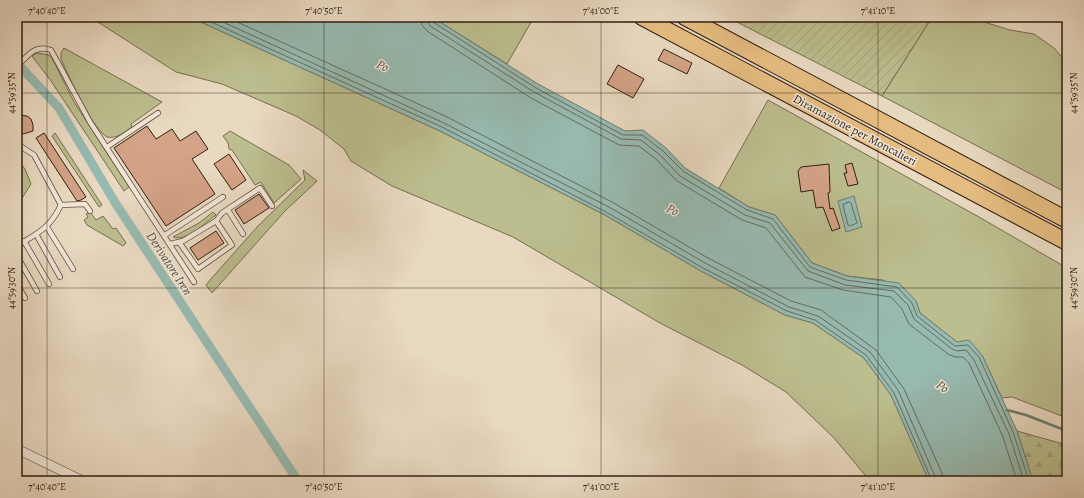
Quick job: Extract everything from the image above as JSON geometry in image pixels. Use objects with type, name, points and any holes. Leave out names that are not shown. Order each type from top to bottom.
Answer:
[{"type":"highway","name":"Diramazione per Moncalieri","points":[[642,17],[1067,242]]},
{"type":"highway","name":"Diramazione per Moncalieri","points":[[684,17],[1067,220]]},
{"type":"street","points":[[17,449],[83,481]]},
{"type":"lane","points":[[17,66],[31,54],[43,47],[51,50],[78,101],[194,282]]},
{"type":"lane","points":[[107,147],[158,113]]},
{"type":"lane","points":[[17,144],[34,155],[61,205]]},
{"type":"lane","points":[[170,244],[179,242],[216,221],[228,210],[260,188],[272,206]]},
{"type":"lane","points":[[165,235],[223,197]]},
{"type":"lane","points":[[61,205],[86,204],[90,211]]},
{"type":"lane","points":[[17,246],[36,234],[55,219],[61,205]]},
{"type":"lane","points":[[228,210],[243,234]]},
{"type":"lane","points":[[179,242],[198,269],[232,245],[216,221]]},
{"type":"lane","points":[[47,226],[73,269]]},
{"type":"lane","points":[[36,234],[60,277]]},
{"type":"lane","points":[[24,242],[49,284]]},
{"type":"lane","points":[[17,256],[37,291]]},
{"type":"lane","points":[[17,284],[25,298]]},
{"type":"green space","points":[[90,17],[190,17],[440,131],[605,215],[701,271],[785,315],[813,323],[864,358],[891,395],[929,481],[870,481],[834,438],[786,392],[742,365],[660,323],[513,237],[392,186],[351,161],[344,149],[320,130],[296,116],[222,84],[176,72]]},
{"type":"green space","points":[[432,17],[534,17],[507,64]]},
{"type":"green space","points":[[727,17],[932,17],[882,96]]},
{"type":"green space","points":[[932,17],[968,17],[1010,30],[1034,34],[1054,48],[1067,63],[1067,193],[882,96]]},
{"type":"green space","points":[[64,48],[162,102],[131,124],[132,127],[124,133],[114,137],[107,137],[95,124],[69,78],[61,59],[61,53]]},
{"type":"green space","points":[[37,53],[49,55],[53,60],[74,102],[129,187],[124,191],[51,81],[32,56]]},
{"type":"green space","points":[[768,100],[979,217],[1067,268],[1067,418],[1012,397],[1002,398],[982,355],[957,342],[920,313],[916,301],[883,280],[847,276],[812,263],[775,215],[749,207],[719,188]]},
{"type":"green space","points":[[230,131],[289,165],[301,179],[274,203],[261,182],[255,185],[232,150],[229,149],[228,143],[223,136]]},
{"type":"green space","points":[[55,133],[102,205],[99,207],[52,136]]},
{"type":"green space","points":[[17,159],[25,169],[31,184],[17,206]]},
{"type":"green space","points":[[303,170],[317,181],[284,212],[212,293],[206,285],[258,226],[305,180]]},
{"type":"green space","points":[[90,212],[96,220],[103,216],[113,229],[116,228],[126,243],[123,246],[87,225],[84,220],[88,217],[86,214]]},
{"type":"green space","points":[[213,212],[216,215],[195,231],[184,237],[173,237],[199,223]]},
{"type":"green space","points":[[1017,431],[1067,445],[1067,481],[1033,481]]},
{"type":"water","name":"Po","points":[[190,17],[432,17],[538,84],[625,131],[643,130],[666,148],[685,168],[749,207],[775,215],[812,263],[847,276],[899,283],[916,301],[920,313],[957,342],[969,340],[982,355],[1017,431],[1033,481],[929,481],[891,395],[864,358],[813,323],[785,315],[701,271],[605,215],[440,131]]},
{"type":"water","points":[[854,196],[862,227],[846,232],[838,201]]},
{"type":"building","points":[[664,49],[692,63],[687,74],[658,60]]},
{"type":"building","points":[[618,65],[644,79],[633,98],[607,84]]},
{"type":"building","points":[[17,115],[27,116],[31,119],[33,131],[23,134],[17,131]]},
{"type":"building","points":[[147,126],[156,139],[172,129],[180,141],[196,131],[208,149],[192,159],[215,194],[166,226],[114,148]]},
{"type":"building","points":[[44,133],[86,197],[77,201],[36,138]]},
{"type":"building","points":[[229,154],[246,180],[232,190],[214,164]]},
{"type":"building","points":[[852,163],[858,184],[848,186],[844,173],[847,173],[845,165]]},
{"type":"building","points":[[829,164],[830,192],[828,193],[830,209],[833,208],[840,228],[832,231],[823,207],[816,208],[813,190],[801,192],[798,171],[801,167]]},
{"type":"building","points":[[259,194],[269,208],[244,224],[235,210]]},
{"type":"building","points":[[216,231],[224,243],[198,260],[190,248]]},
{"type":"waterway","name":"Derivatore Iren","points":[[17,63],[59,108],[116,204],[298,481]]},
{"type":"waterway","points":[[1007,410],[1026,415],[1067,431]]}]
